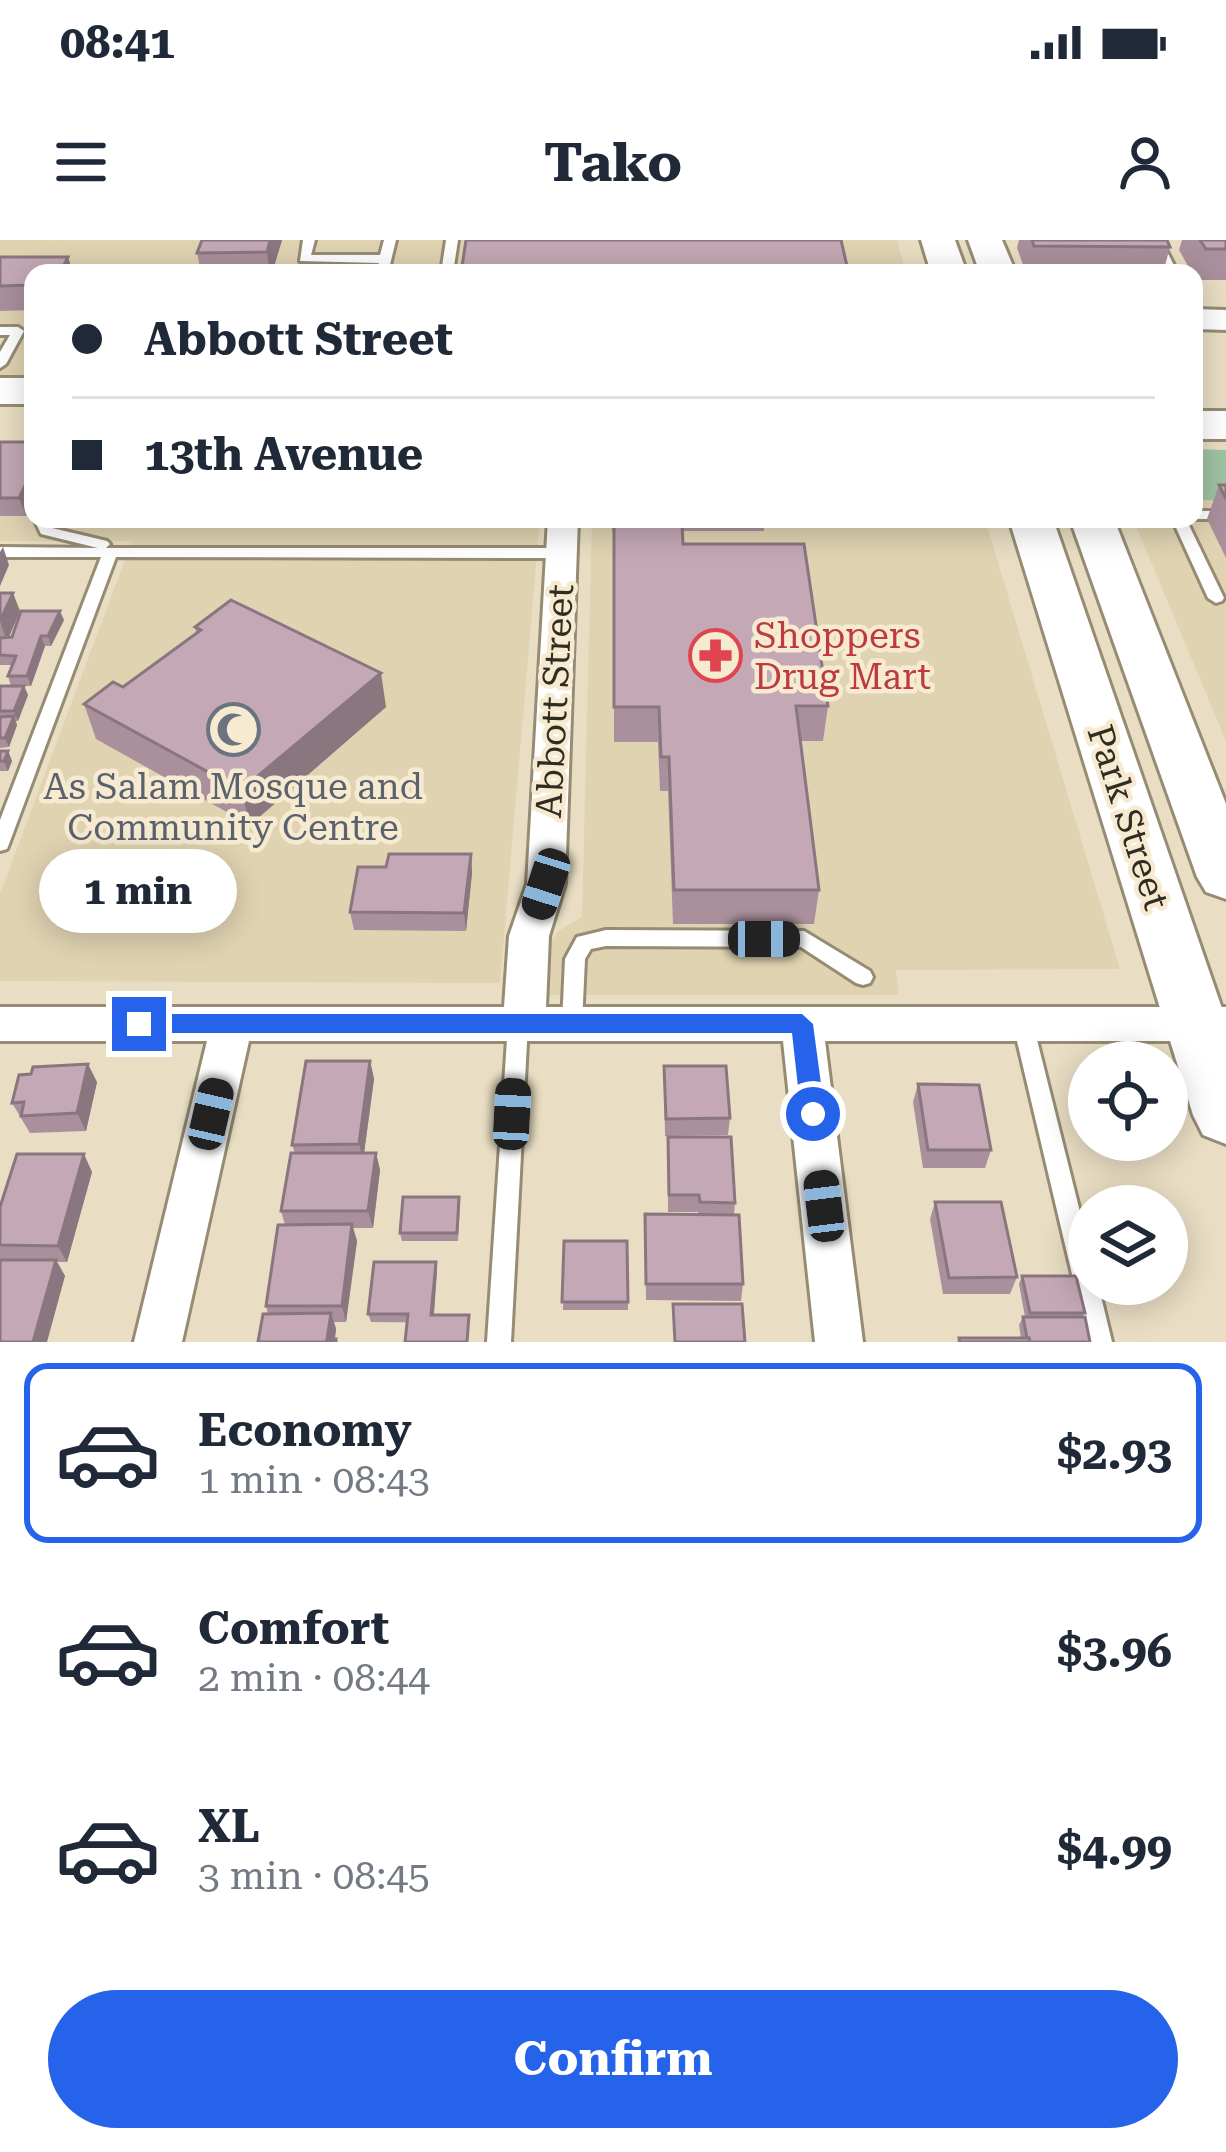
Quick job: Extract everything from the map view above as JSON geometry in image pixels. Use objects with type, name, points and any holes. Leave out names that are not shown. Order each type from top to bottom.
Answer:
[{"type":"main road","name":"Park Street","points":[[1034,528],[1211,1024],[1226,1115]]},
{"type":"main road","name":"Park Street","points":[[1095,528],[1226,877]]},
{"type":"street","name":"Abbott Street","points":[[521,1024],[529,936],[546,884],[562,536]]},
{"type":"street","points":[[0,1024],[1211,1024]]},
{"type":"street","points":[[158,1342],[232,1024]]},
{"type":"street","points":[[802,1024],[839,1342]]},
{"type":"lane","points":[[309,240],[304,259],[361,264]]},
{"type":"lane","points":[[0,331],[18,331],[0,364]]},
{"type":"lane","points":[[45,528],[111,549]]},
{"type":"lane","points":[[1183,528],[1216,598]]},
{"type":"lane","points":[[0,552],[562,536]]},
{"type":"lane","points":[[0,844],[111,549]]},
{"type":"lane","points":[[572,1024],[574,958],[584,943],[606,938],[804,939],[863,977]]},
{"type":"lane","points":[[499,1342],[521,1024]]},
{"type":"lane","points":[[1023,1024],[1100,1342]]},
{"type":"shaded area","points":[[0,240],[897,240],[904,264],[24,264],[24,375],[0,375],[0,352],[9,334],[0,332]]},
{"type":"shaded area","points":[[0,441],[24,441],[24,528],[539,528],[500,983],[0,981],[0,894],[132,541],[0,541]]},
{"type":"shaded area","points":[[1203,500],[1226,501],[1226,741],[1137,528],[1203,528]]},
{"type":"shaded area","points":[[592,528],[988,528],[1120,969],[896,970],[899,995],[540,995],[542,950],[560,930],[582,917]]},
{"type":"green space","points":[[1203,449],[1226,450],[1226,501],[1203,500]]},
{"type":"building","points":[[202,240],[270,240],[267,252],[197,253]]},
{"type":"building","points":[[466,240],[841,240],[847,264],[462,264]]},
{"type":"building","points":[[1032,240],[1167,240],[1170,247],[1034,246]]},
{"type":"building","points":[[1200,240],[1226,240],[1226,249],[1206,249]]},
{"type":"building","points":[[0,257],[68,257],[64,264],[24,264],[24,285],[0,286]]},
{"type":"building","points":[[0,442],[24,442],[24,488],[19,498],[0,498]]},
{"type":"building","points":[[614,528],[682,528],[683,544],[804,544],[828,706],[796,706],[819,890],[674,890],[669,757],[661,757],[659,707],[614,707]]},
{"type":"building","points":[[0,593],[13,593],[0,621]]},
{"type":"building","name":"As Salam Mosque and Community Centre","points":[[231,600],[381,673],[241,790],[84,704],[113,682],[123,687],[201,630],[195,627]]},
{"type":"building","points":[[21,611],[60,611],[48,636],[41,636],[27,676],[8,676],[16,656],[0,655],[0,638],[12,637]]},
{"type":"building","points":[[0,686],[24,686],[14,711],[0,711]]},
{"type":"building","points":[[14,716],[5,738],[0,738],[0,717]]},
{"type":"building","points":[[389,854],[471,854],[464,913],[350,912],[358,867],[386,867]]},
{"type":"building","points":[[306,1061],[370,1061],[359,1144],[292,1145]]},
{"type":"building","points":[[88,1064],[77,1113],[21,1116],[24,1102],[12,1103],[19,1075],[31,1074],[33,1067]]},
{"type":"building","points":[[664,1066],[726,1066],[730,1118],[666,1119]]},
{"type":"building","points":[[918,1084],[979,1085],[991,1150],[928,1150]]},
{"type":"building","points":[[668,1137],[731,1137],[735,1203],[700,1202],[699,1195],[669,1195]]},
{"type":"building","points":[[291,1153],[376,1153],[368,1211],[281,1211]]},
{"type":"building","points":[[17,1154],[84,1154],[58,1246],[0,1245],[0,1207]]},
{"type":"building","points":[[403,1197],[459,1197],[457,1233],[400,1233]]},
{"type":"building","points":[[935,1202],[1001,1202],[1017,1277],[949,1278]]},
{"type":"building","points":[[645,1214],[739,1215],[743,1284],[646,1284]]},
{"type":"building","points":[[352,1224],[342,1306],[266,1306],[278,1225]]},
{"type":"building","points":[[564,1241],[627,1241],[628,1302],[562,1302]]},
{"type":"building","points":[[0,1260],[56,1260],[33,1342],[0,1342]]},
{"type":"building","points":[[374,1262],[436,1262],[431,1315],[469,1315],[467,1342],[405,1342],[408,1314],[368,1314]]},
{"type":"building","points":[[1022,1276],[1068,1276],[1068,1305],[1083,1305],[1085,1313],[1030,1313]]},
{"type":"building","points":[[673,1304],[742,1304],[745,1342],[675,1342]]},
{"type":"building","points":[[331,1313],[327,1339],[336,1342],[258,1342],[263,1314]]},
{"type":"building","points":[[1023,1317],[1085,1317],[1090,1342],[1030,1342]]},
{"type":"building","points":[[959,1338],[1029,1338],[1030,1342],[960,1342]]},
{"type":"place","name":"Shoppers Drug Mart","points":[[715,656]]},
{"type":"place","name":"As Salam Mosque and Community Centre","points":[[233,730]]},
{"type":"route","points":[[139,1024],[802,1024],[813,1114]]}]
